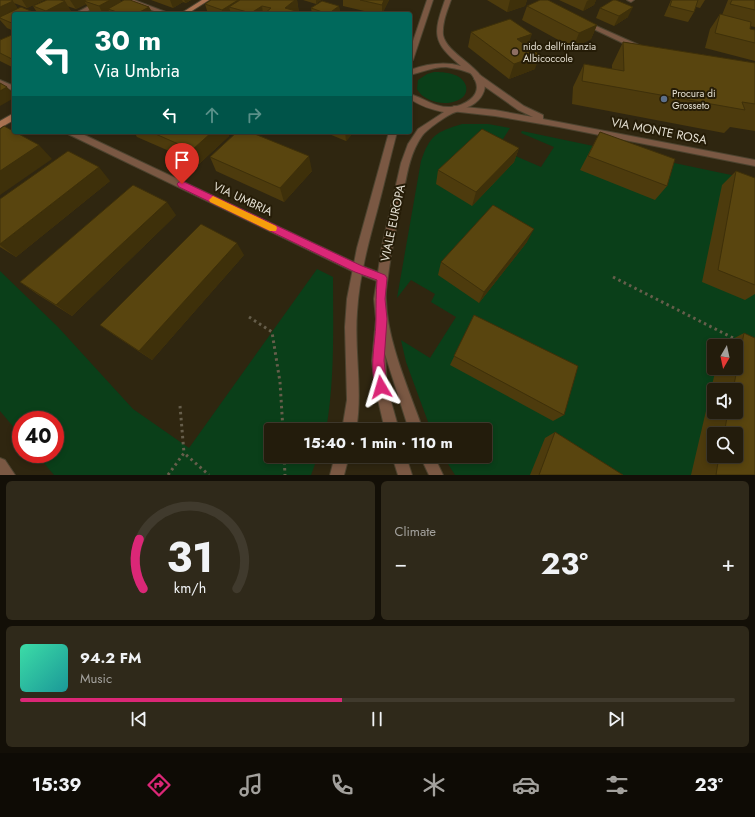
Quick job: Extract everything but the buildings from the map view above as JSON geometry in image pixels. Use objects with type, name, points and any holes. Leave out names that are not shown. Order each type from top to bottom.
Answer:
[{"type":"main road","points":[[188,12],[206,0]]},
{"type":"main road","points":[[0,125],[12,117]]},
{"type":"street","points":[[81,12],[105,0]]},
{"type":"street","points":[[128,0],[162,12]]},
{"type":"street","points":[[412,54],[430,0]]},
{"type":"street","points":[[448,0],[439,30],[441,40],[445,47],[474,75]]},
{"type":"street","points":[[579,20],[629,44],[646,48]]},
{"type":"street","points":[[412,72],[432,66],[443,66],[460,68],[474,75]]},
{"type":"street","name":"VIALE EUROPA","points":[[390,423],[381,387],[378,361],[382,319],[380,299],[387,246],[405,163],[412,144],[421,132],[454,109],[473,101],[478,95],[481,88],[474,75]]},
{"type":"street","name":"VIA MONTE ROSA","points":[[474,75],[521,108],[559,124]]},
{"type":"street","points":[[0,82],[12,88]]},
{"type":"street","name":"VIALE EUROPA","points":[[412,97],[436,108],[454,109]]},
{"type":"street","name":"VIA MONTE ROSA","points":[[454,109],[495,113],[559,124],[755,163]]},
{"type":"street","name":"VIA UMBRIA","points":[[75,134],[358,269],[382,278]]},
{"type":"street","name":"VIALE EUROPA","points":[[350,423],[354,386],[350,337],[351,311],[365,235],[392,134]]},
{"type":"street","points":[[382,319],[392,359],[414,423]]},
{"type":"street","points":[[337,475],[340,463]]},
{"type":"street","points":[[401,463],[405,475]]},
{"type":"street","points":[[430,463],[436,475]]},
{"type":"street","points":[[0,465],[8,475]]},
{"type":"path","points":[[613,277],[735,339]]},
{"type":"path","points":[[249,317],[272,332],[280,382],[283,423]]},
{"type":"path","points":[[168,475],[184,453],[180,406]]},
{"type":"path","points":[[184,453],[210,475]]},
{"type":"path","points":[[284,463],[285,475]]},
{"type":"green space","points":[[434,72],[453,74],[461,78],[466,87],[464,96],[458,100],[445,103],[431,101],[420,94],[417,89],[418,80],[427,74]]},
{"type":"green space","points":[[462,124],[488,124],[510,128],[503,139],[506,152],[541,167],[554,147],[521,133],[522,131],[755,180],[755,475],[455,475],[447,463],[492,463],[492,423],[428,423],[406,362],[401,340],[430,358],[456,317],[431,302],[435,294],[411,280],[397,298],[421,161],[431,140],[440,132]]},
{"type":"green space","points":[[317,269],[333,277],[332,373],[327,423],[264,423],[264,463],[315,463],[311,475],[54,475],[44,463],[64,463],[64,411],[12,411],[12,425],[0,411],[0,271],[58,327],[133,409],[189,448]]},
{"type":"slow traffic","points":[[213,200],[273,228]]},
{"type":"place","name":"nido dell'infanzia Albicoccole","points":[[515,52]]},
{"type":"place","name":"Procura di Grosseto","points":[[664,99]]},
{"type":"route","points":[[182,184],[358,269],[382,278],[380,299],[382,319],[378,361],[381,387]]}]
